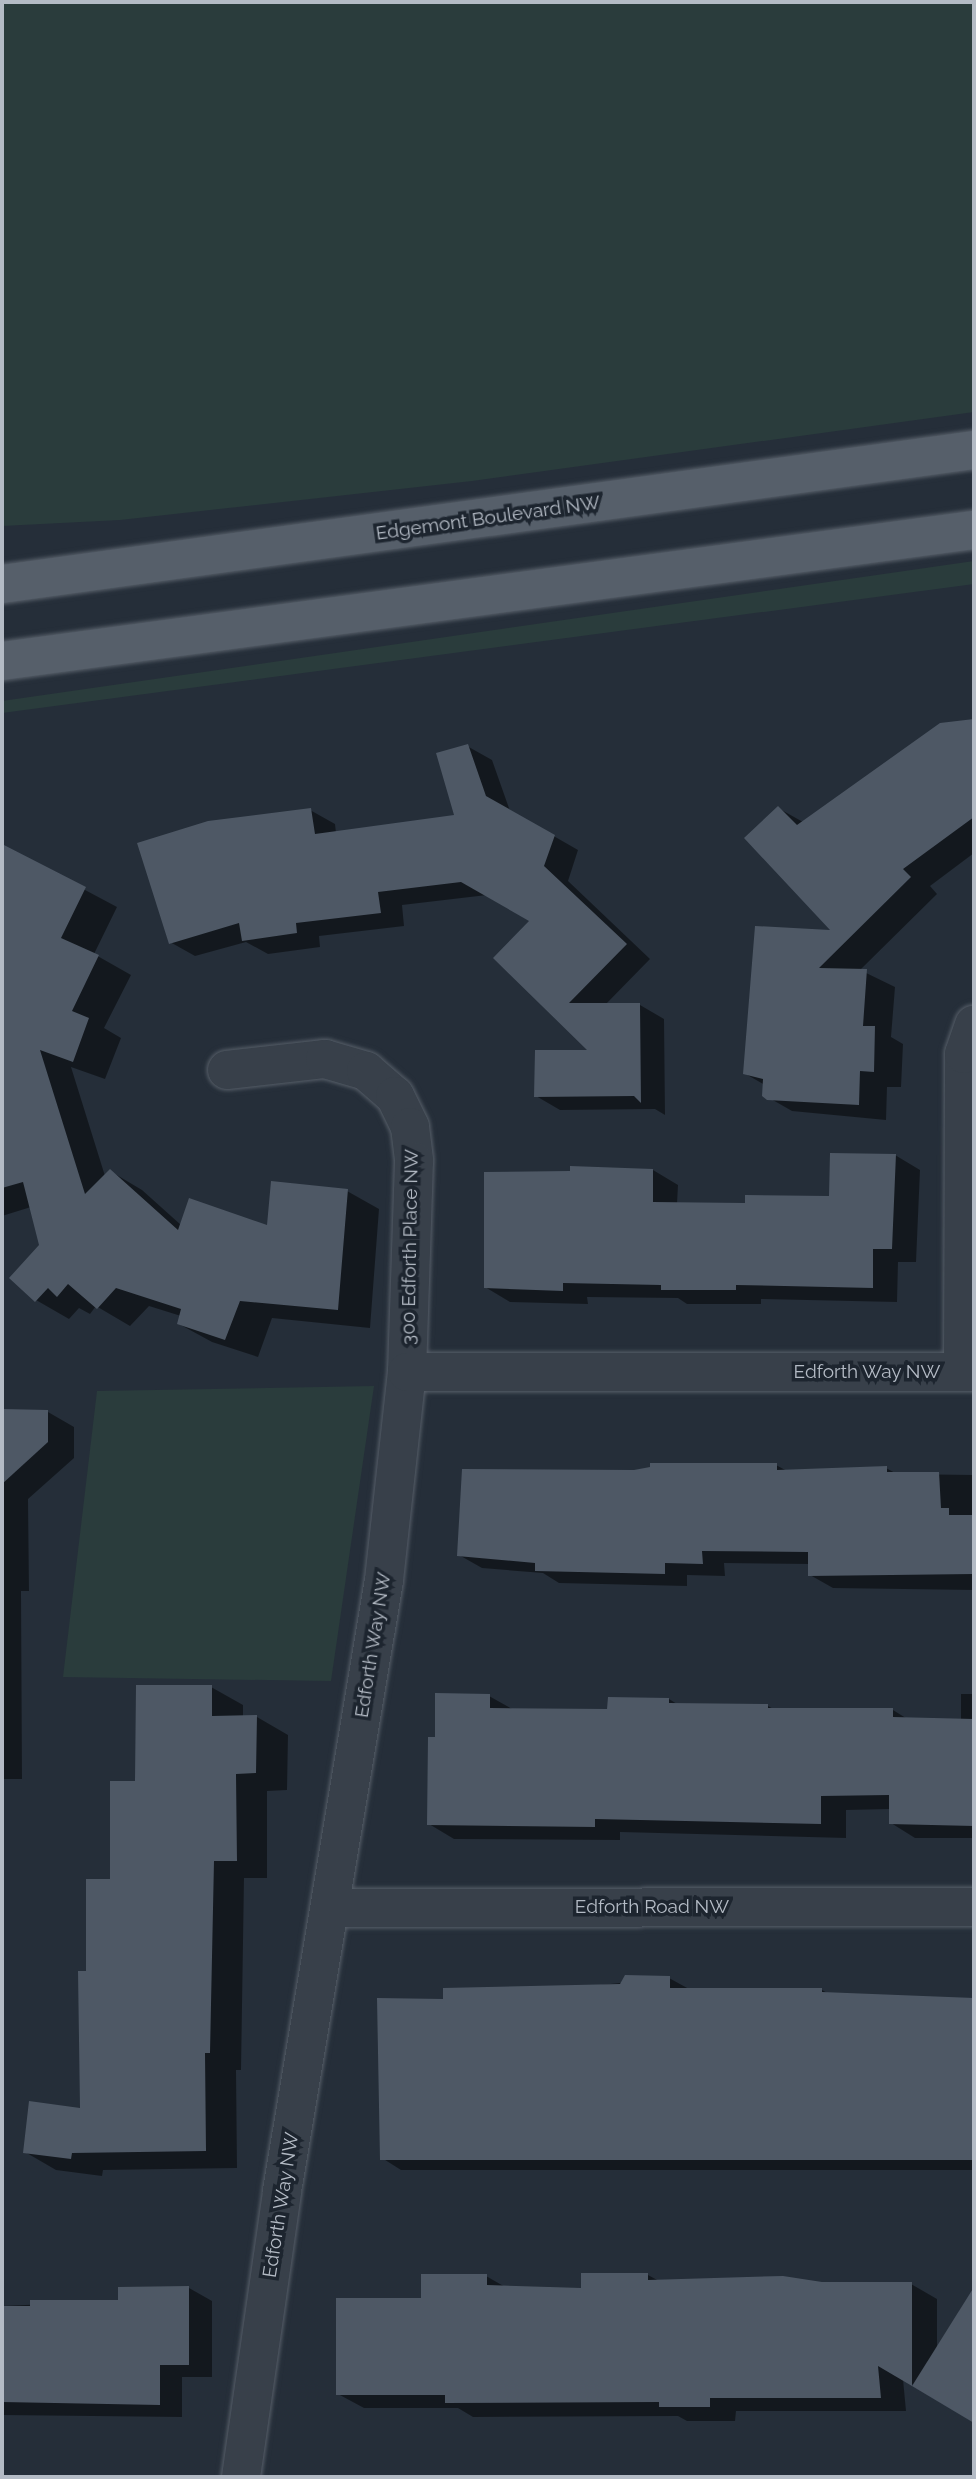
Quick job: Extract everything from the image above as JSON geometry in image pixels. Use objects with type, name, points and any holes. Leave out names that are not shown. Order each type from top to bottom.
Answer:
[{"type":"main road","name":"Edgemont Boulevard NW","points":[[2,584],[974,450]]},
{"type":"main road","points":[[2,661],[974,530]]},
{"type":"main road","points":[[2,570],[58,577]]},
{"type":"street","points":[[969,1372],[964,1055],[974,1025]]},
{"type":"street","name":"300 Edforth Place NW","points":[[227,1070],[325,1059],[366,1072],[395,1096],[410,1128],[414,1161],[407,1372]]},
{"type":"street","name":"Edforth Way NW","points":[[241,2477],[282,2191],[384,1580],[407,1372],[969,1372]]},
{"type":"street","name":"Edforth Road NW","points":[[330,1908],[974,1907]]},
{"type":"shaded area","points":[[2,2],[974,2],[974,412],[472,481],[120,520],[2,526]]},
{"type":"shaded area","points":[[974,561],[974,584],[2,713],[2,701]]},
{"type":"shaded area","points":[[374,1386],[331,1681],[63,1677],[97,1391]]},
{"type":"building","points":[[974,719],[974,817],[903,869],[911,877],[819,968],[867,969],[863,1026],[875,1026],[874,1072],[860,1071],[859,1105],[767,1100],[762,1096],[763,1079],[743,1074],[755,926],[830,930],[744,838],[778,806],[797,825],[940,723]]},
{"type":"building","points":[[468,744],[486,796],[555,835],[544,866],[627,944],[569,1003],[640,1003],[641,1103],[634,1096],[534,1097],[535,1050],[587,1050],[493,958],[529,921],[461,882],[378,892],[381,913],[296,923],[297,933],[242,941],[239,923],[169,944],[137,843],[208,821],[311,808],[315,834],[454,815],[436,753]]},
{"type":"building","points":[[2,844],[86,887],[61,938],[99,955],[72,1011],[89,1018],[73,1062],[40,1050],[85,1194],[110,1169],[178,1230],[189,1198],[267,1225],[271,1181],[348,1189],[338,1310],[240,1301],[225,1340],[177,1324],[181,1309],[116,1288],[97,1309],[68,1284],[57,1297],[48,1288],[35,1302],[9,1278],[39,1245],[23,1182],[2,1188]]},
{"type":"building","points":[[830,1153],[896,1154],[892,1249],[873,1249],[873,1288],[736,1285],[736,1290],[661,1290],[661,1285],[563,1283],[563,1291],[484,1288],[484,1172],[570,1171],[570,1166],[653,1169],[653,1202],[745,1203],[745,1195],[829,1196]]},
{"type":"building","points":[[2,1409],[48,1410],[48,1442],[2,1484]]},
{"type":"building","points":[[650,1463],[777,1463],[777,1470],[887,1466],[887,1472],[939,1472],[941,1508],[949,1508],[949,1515],[974,1515],[974,1574],[808,1576],[808,1552],[702,1551],[703,1564],[665,1563],[665,1574],[535,1571],[535,1563],[457,1556],[462,1469],[634,1470],[650,1467]]},
{"type":"building","points":[[136,1685],[212,1685],[212,1716],[257,1715],[256,1773],[236,1774],[237,1861],[214,1861],[210,2053],[205,2053],[206,2151],[72,2153],[71,2159],[23,2153],[29,2101],[80,2108],[78,1971],[86,1971],[86,1879],[110,1879],[110,1781],[135,1781]]},
{"type":"building","points":[[435,1693],[490,1694],[490,1708],[607,1709],[608,1697],[669,1698],[669,1703],[768,1704],[768,1708],[893,1708],[893,1717],[974,1719],[974,1826],[889,1824],[889,1795],[821,1796],[821,1824],[595,1819],[595,1827],[427,1825],[428,1737],[435,1737]]},
{"type":"building","points":[[625,1975],[670,1976],[670,1988],[822,1988],[822,1992],[974,1998],[974,2160],[380,2160],[377,1998],[443,1999],[443,1988],[620,1984]]},
{"type":"building","points":[[581,2273],[648,2273],[648,2280],[783,2276],[822,2282],[912,2282],[912,2386],[878,2366],[881,2398],[710,2398],[710,2407],[659,2407],[659,2402],[445,2403],[445,2395],[336,2395],[336,2298],[421,2298],[421,2274],[487,2274],[487,2285],[581,2288]]},
{"type":"building","points":[[189,2286],[189,2365],[160,2365],[160,2405],[2,2402],[2,2306],[30,2306],[30,2300],[118,2300],[118,2287]]},
{"type":"building","points":[[974,2287],[974,2423],[912,2386]]}]
